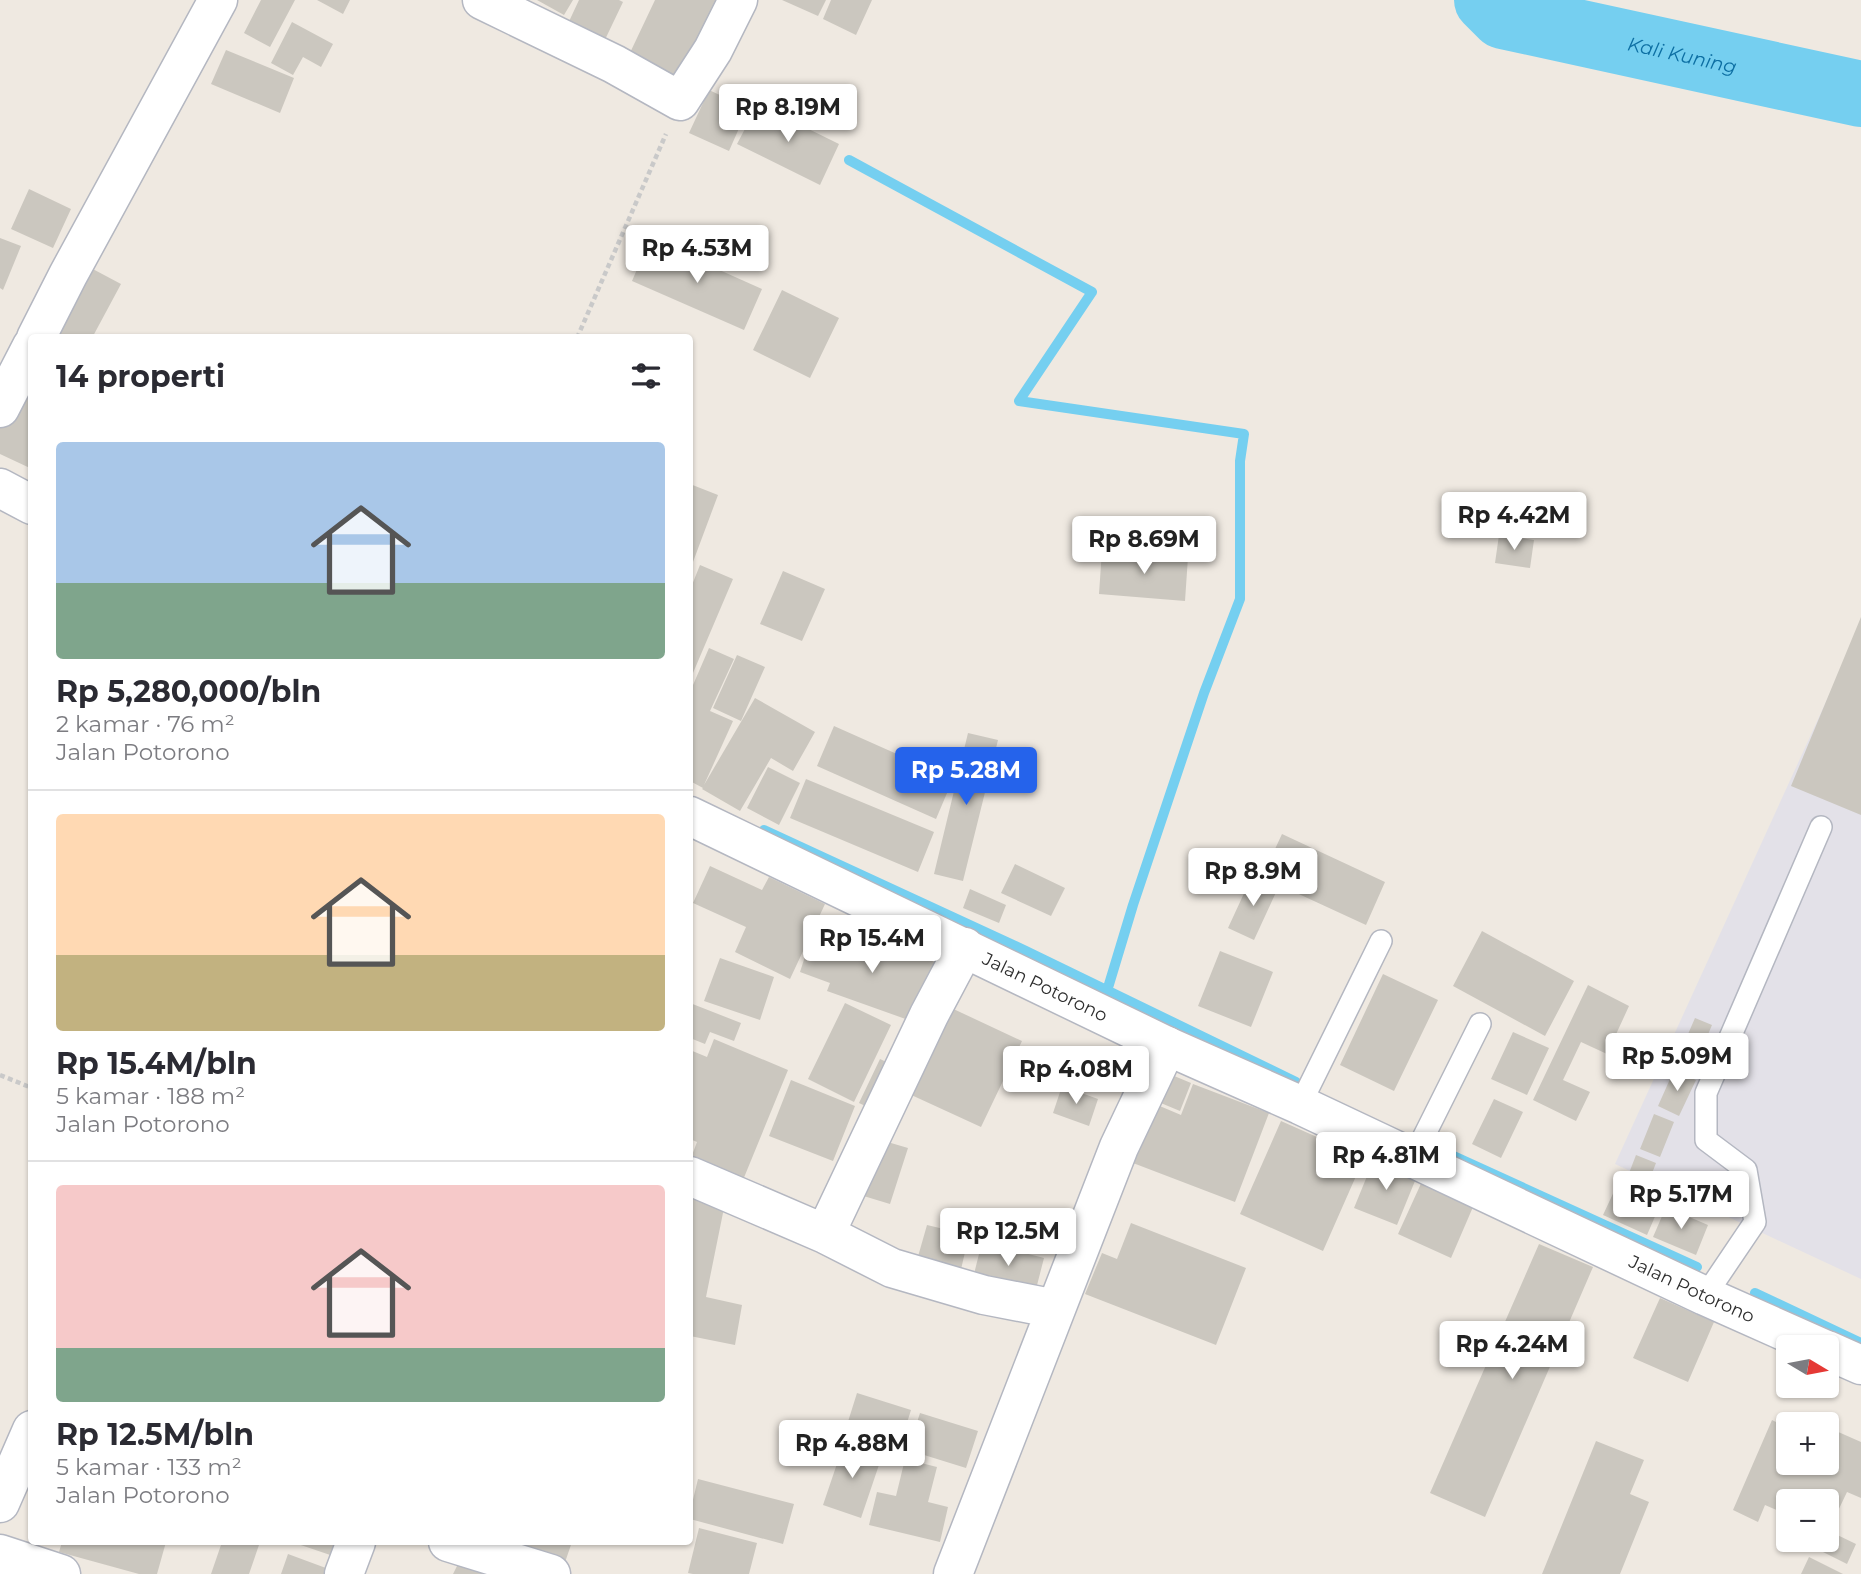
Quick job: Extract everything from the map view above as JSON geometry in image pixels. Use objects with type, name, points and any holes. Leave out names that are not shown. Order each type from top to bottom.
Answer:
[{"type":"street","points":[[38,334],[218,0]]},
{"type":"street","points":[[482,0],[614,64],[680,101],[713,50],[738,0]]},
{"type":"street","points":[[0,408],[28,354]]},
{"type":"street","points":[[0,488],[28,503]]},
{"type":"street","name":"Jalan Potorono","points":[[693,817],[1167,1046],[1300,1105],[1793,1335]]},
{"type":"street","points":[[825,1234],[929,1015],[965,947]]},
{"type":"street","points":[[953,1574],[1119,1147],[1167,1046]]},
{"type":"street","points":[[693,1177],[825,1234],[892,1268],[984,1295],[1056,1309]]},
{"type":"street","name":"Jalan Potorono","points":[[1839,1355],[1861,1365]]},
{"type":"street","points":[[0,1503],[28,1439]]},
{"type":"street","points":[[344,1574],[354,1545]]},
{"type":"street","points":[[458,1545],[551,1574]]},
{"type":"street","points":[[0,1553],[61,1574]]},
{"type":"lane","points":[[1705,1296],[1755,1222],[1746,1170],[1706,1140],[1706,1093],[1821,827]]},
{"type":"lane","points":[[1300,1105],[1381,941]]},
{"type":"lane","points":[[1413,1158],[1480,1024]]},
{"type":"path","points":[[579,334],[680,101]]},
{"type":"path","points":[[0,1075],[28,1086]]},
{"type":"shaded area","points":[[1861,625],[1861,1279],[1615,1164]]},
{"type":"building","points":[[261,0],[295,0],[270,47],[244,33]]},
{"type":"building","points":[[317,0],[350,0],[343,14]]},
{"type":"building","points":[[537,0],[573,0],[564,15]]},
{"type":"building","points":[[579,0],[623,2],[601,48],[565,30]]},
{"type":"building","points":[[655,0],[718,0],[680,81],[628,57]]},
{"type":"building","points":[[782,0],[826,0],[818,16]]},
{"type":"building","points":[[831,0],[872,0],[856,35],[823,19]]},
{"type":"building","points":[[292,22],[333,44],[321,67],[303,57],[293,75],[271,63]]},
{"type":"building","points":[[226,50],[294,78],[280,113],[211,84]]},
{"type":"building","points":[[709,90],[748,108],[729,151],[689,133]]},
{"type":"building","points":[[758,104],[839,144],[820,185],[737,144]]},
{"type":"building","points":[[29,189],[71,209],[53,248],[11,229]]},
{"type":"building","points":[[0,238],[21,246],[3,290],[0,288]]},
{"type":"building","points":[[650,239],[762,289],[744,330],[632,281]]},
{"type":"building","points":[[89,267],[121,284],[94,334],[53,334]]},
{"type":"building","points":[[782,290],[839,318],[810,378],[753,350]]},
{"type":"building","points":[[28,366],[28,467],[0,454],[0,424]]},
{"type":"building","points":[[693,485],[718,495],[693,562]]},
{"type":"building","points":[[1499,535],[1534,540],[1530,568],[1495,563]]},
{"type":"building","points":[[1102,550],[1188,557],[1185,601],[1099,594]]},
{"type":"building","points":[[700,565],[733,579],[693,673],[693,582]]},
{"type":"building","points":[[783,571],[825,589],[802,641],[760,624]]},
{"type":"building","points":[[1861,617],[1861,815],[1791,786]]},
{"type":"building","points":[[709,648],[734,659],[710,711],[733,721],[704,785],[755,698],[815,732],[793,771],[771,758],[740,811],[693,783],[693,685]]},
{"type":"building","points":[[737,655],[765,667],[741,721],[713,708]]},
{"type":"building","points":[[834,726],[953,779],[936,819],[817,766]]},
{"type":"building","points":[[968,733],[998,740],[963,881],[934,874]]},
{"type":"building","points":[[768,767],[800,783],[779,825],[747,808]]},
{"type":"building","points":[[806,779],[934,832],[918,872],[790,818]]},
{"type":"building","points":[[1282,834],[1385,882],[1366,925],[1262,877]]},
{"type":"building","points":[[1015,864],[1065,888],[1051,916],[1001,893]]},
{"type":"building","points":[[710,866],[762,890],[769,877],[825,904],[790,979],[735,952],[746,927],[693,903]]},
{"type":"building","points":[[1252,876],[1278,888],[1254,940],[1228,928]]},
{"type":"building","points":[[970,889],[1006,905],[999,923],[963,908]]},
{"type":"building","points":[[1482,931],[1574,981],[1545,1036],[1453,986]]},
{"type":"building","points":[[856,934],[935,962],[914,1022],[827,991],[830,983],[800,972],[811,938],[850,952]]},
{"type":"building","points":[[1220,951],[1273,972],[1251,1027],[1198,1006]]},
{"type":"building","points":[[720,958],[774,977],[760,1020],[704,1001]]},
{"type":"building","points":[[1383,974],[1438,1000],[1394,1091],[1340,1065]]},
{"type":"building","points":[[1588,985],[1629,1006],[1607,1054],[1581,1042],[1563,1080],[1590,1092],[1576,1121],[1533,1100]]},
{"type":"building","points":[[845,1003],[891,1025],[854,1102],[808,1079]]},
{"type":"building","points":[[693,1004],[741,1023],[734,1041],[710,1032],[705,1044],[693,1039]]},
{"type":"building","points":[[947,1006],[1022,1041],[981,1127],[907,1093]]},
{"type":"building","points":[[1695,1018],[1712,1025],[1692,1072],[1675,1064]]},
{"type":"building","points":[[1513,1032],[1549,1048],[1527,1095],[1491,1079]]},
{"type":"building","points":[[714,1039],[788,1070],[743,1180],[693,1159],[697,1142],[693,1140],[693,1051],[707,1057]]},
{"type":"building","points":[[880,1059],[899,1068],[878,1112],[859,1103]]},
{"type":"building","points":[[1674,1070],[1696,1080],[1679,1116],[1658,1106]]},
{"type":"building","points":[[1167,1073],[1191,1083],[1180,1111],[1156,1101]]},
{"type":"building","points":[[791,1080],[855,1106],[833,1161],[769,1136]]},
{"type":"building","points":[[1193,1084],[1269,1113],[1235,1202],[1133,1163],[1155,1104],[1181,1115]]},
{"type":"building","points":[[1062,1086],[1098,1099],[1089,1126],[1053,1113]]},
{"type":"building","points":[[1494,1099],[1523,1112],[1501,1158],[1472,1144]]},
{"type":"building","points":[[1654,1114],[1674,1122],[1660,1157],[1640,1149]]},
{"type":"building","points":[[1281,1121],[1364,1158],[1323,1251],[1240,1214]]},
{"type":"building","points":[[874,1138],[908,1148],[890,1204],[857,1194]]},
{"type":"building","points":[[1636,1155],[1656,1163],[1646,1189],[1626,1181]]},
{"type":"building","points":[[1374,1159],[1417,1176],[1397,1225],[1354,1208]]},
{"type":"building","points":[[1424,1177],[1476,1200],[1451,1258],[1398,1234]]},
{"type":"building","points":[[1617,1185],[1660,1205],[1647,1235],[1603,1215]]},
{"type":"building","points":[[693,1197],[725,1203],[706,1297],[742,1305],[735,1345],[693,1337]]},
{"type":"building","points":[[1666,1207],[1708,1225],[1696,1255],[1653,1237]]},
{"type":"building","points":[[1131,1223],[1246,1268],[1216,1345],[1085,1294],[1102,1253],[1117,1259]]},
{"type":"building","points":[[927,1225],[969,1235],[959,1278],[915,1267]]},
{"type":"building","points":[[982,1242],[1044,1258],[1035,1293],[973,1278]]},
{"type":"building","points":[[1539,1244],[1593,1267],[1485,1517],[1430,1493]]},
{"type":"building","points":[[1660,1298],[1714,1322],[1688,1382],[1633,1358]]},
{"type":"building","points":[[857,1393],[911,1410],[900,1445],[846,1428]]},
{"type":"building","points":[[920,1413],[978,1431],[966,1468],[908,1450]]},
{"type":"building","points":[[1772,1420],[1776,1422],[1776,1475],[1839,1475],[1839,1432],[1861,1442],[1861,1498],[1847,1492],[1839,1509],[1839,1489],[1776,1489],[1776,1510],[1765,1505],[1758,1522],[1733,1510]]},
{"type":"building","points":[[1596,1441],[1644,1460],[1630,1494],[1649,1502],[1620,1574],[1542,1574]]},
{"type":"building","points":[[844,1443],[882,1456],[861,1518],[823,1505]]},
{"type":"building","points":[[905,1459],[937,1467],[928,1502],[948,1507],[940,1542],[869,1525],[877,1492],[896,1496]]},
{"type":"building","points":[[698,1479],[794,1504],[783,1544],[693,1520],[693,1500]]},
{"type":"building","points":[[699,1528],[757,1543],[749,1574],[688,1573]]},
{"type":"building","points":[[1839,1536],[1856,1544],[1847,1564],[1823,1552],[1839,1552]]},
{"type":"building","points":[[61,1545],[165,1545],[157,1574],[139,1574],[59,1552]]},
{"type":"building","points":[[221,1545],[259,1545],[249,1574],[211,1574]]},
{"type":"building","points":[[301,1545],[343,1545],[339,1558]]},
{"type":"building","points":[[495,1545],[571,1545],[563,1568]]},
{"type":"building","points":[[288,1554],[334,1571],[333,1574],[281,1574]]},
{"type":"building","points":[[1809,1557],[1843,1574],[1801,1574]]},
{"type":"building","points":[[460,1560],[487,1574],[453,1574]]},
{"type":"waterway","name":"Kali Kuning","points":[[1487,0],[1503,16],[1861,94]]},
{"type":"waterway","points":[[849,160],[1092,292],[1019,401],[1244,434],[1240,461],[1240,599],[1204,693],[1107,991]]},
{"type":"waterway","points":[[764,830],[1026,951],[1296,1082]]},
{"type":"waterway","points":[[1436,1148],[1697,1267]]},
{"type":"waterway","points":[[1755,1293],[1861,1343]]}]
